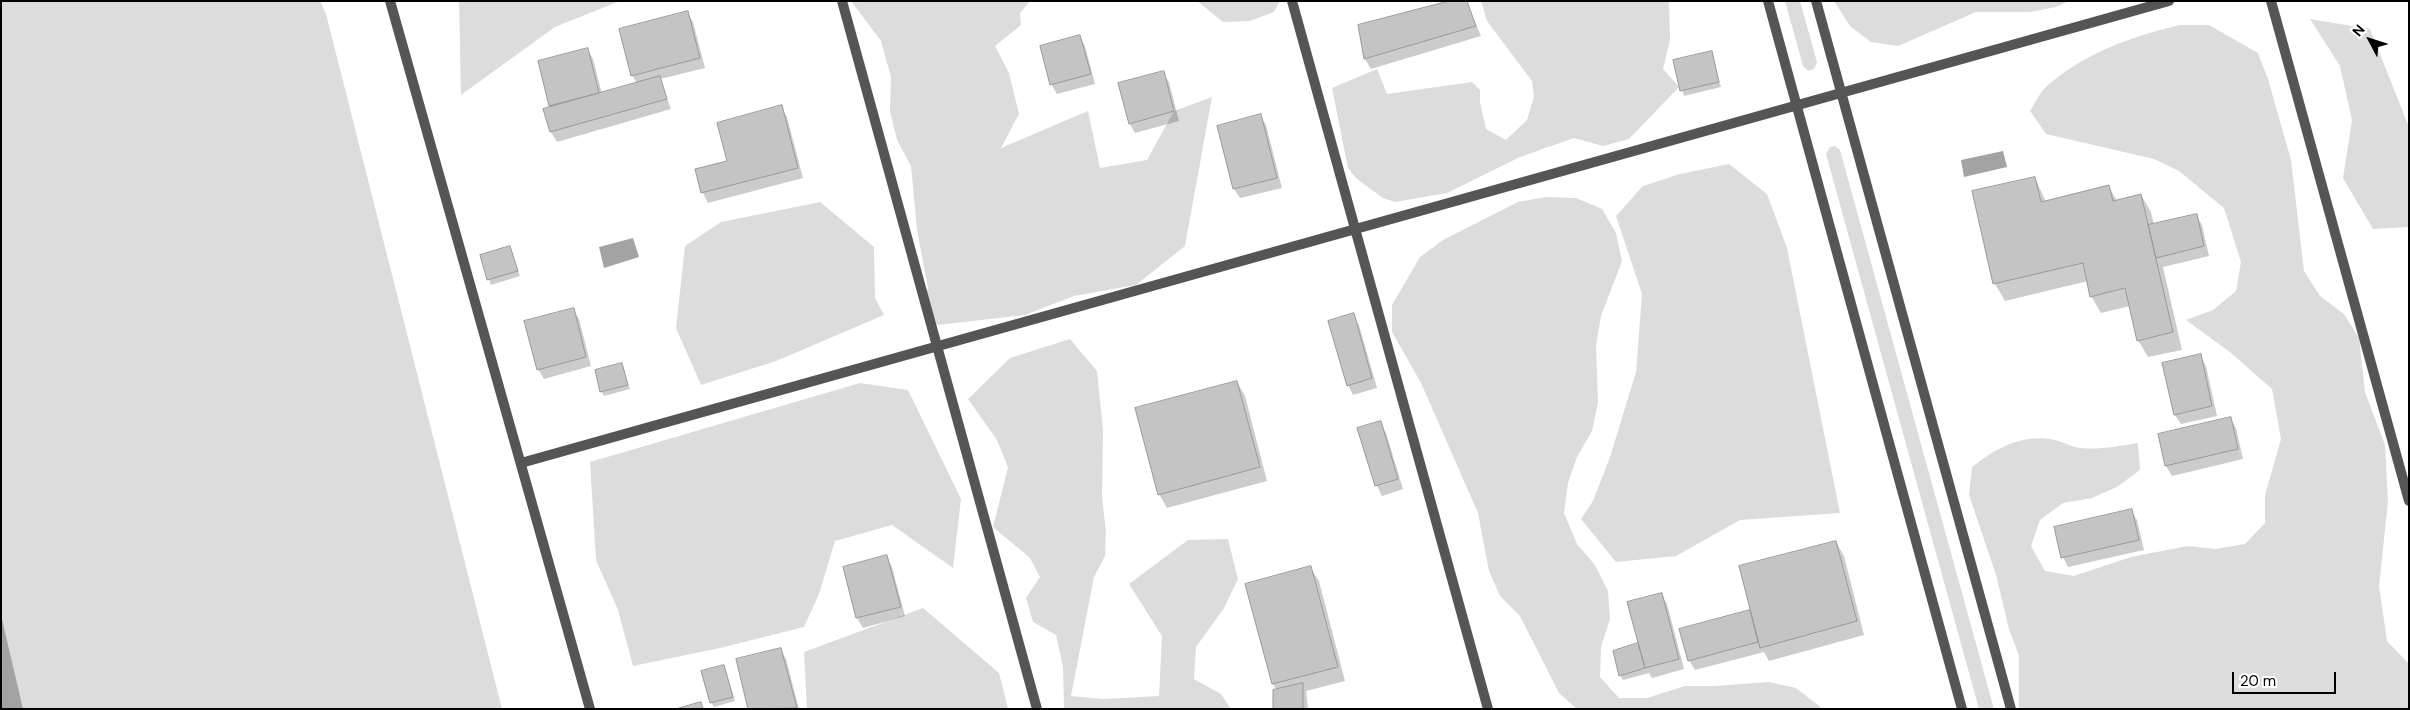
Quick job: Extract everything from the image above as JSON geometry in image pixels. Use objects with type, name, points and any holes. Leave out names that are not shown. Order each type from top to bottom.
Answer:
[{"type":"street","points":[[390,1],[590,709]]},
{"type":"street","points":[[842,1],[1037,709]]},
{"type":"street","points":[[1292,1],[1488,709]]},
{"type":"street","points":[[1768,1],[1962,709]]},
{"type":"street","points":[[1816,1],[2011,709]]},
{"type":"street","points":[[521,464],[2169,1]]},
{"type":"street","points":[[2271,1],[2409,501]]},
{"type":"shaded area","points":[[1,1],[320,1],[326,14],[502,709],[1,709]]},
{"type":"shaded area","points":[[459,1],[620,1],[555,27],[461,95]]},
{"type":"shaded area","points":[[851,1],[1030,1],[1020,13],[1021,25],[995,46],[1009,73],[1019,114],[1001,148],[1088,111],[1100,168],[1147,160],[1174,111],[1212,97],[1185,246],[1136,285],[1074,296],[1025,315],[937,325],[923,305],[928,288],[917,230],[911,166],[897,140],[890,111],[891,77],[881,41]]},
{"type":"shaded area","points":[[1197,1],[1280,1],[1274,12],[1250,21],[1223,22]]},
{"type":"shaded area","points":[[1481,1],[1669,1],[1670,40],[1663,69],[1679,87],[1629,139],[1603,146],[1574,138],[1520,157],[1447,193],[1395,202],[1383,198],[1357,179],[1348,168],[1332,88],[1377,69],[1387,94],[1472,82],[1480,90],[1480,102],[1486,129],[1506,140],[1527,120],[1534,96],[1532,81],[1487,21]]},
{"type":"shaded area","points":[[1785,1],[1800,1],[1817,62],[1814,69],[1808,71],[1803,66]]},
{"type":"shaded area","points":[[1834,1],[2069,1],[2056,7],[2030,12],[1976,12],[1898,46],[1871,42],[1850,26]]},
{"type":"shaded area","points":[[2310,19],[2370,29],[2409,127],[2409,227],[2373,229],[2343,178],[2352,120],[2340,66]]},
{"type":"shaded area","points":[[2180,25],[2209,25],[2258,53],[2268,79],[2291,160],[2304,271],[2320,296],[2344,314],[2359,338],[2365,392],[2385,445],[2388,502],[2379,586],[2387,641],[2409,664],[2409,709],[2019,709],[2019,656],[2009,629],[1996,575],[1969,495],[1972,467],[1999,449],[2028,439],[2050,439],[2076,447],[2087,448],[2138,443],[2140,470],[2117,487],[2092,498],[2063,503],[2040,520],[2031,546],[2045,571],[2074,576],[2131,557],[2188,546],[2216,549],[2245,544],[2265,523],[2265,495],[2281,439],[2272,389],[2231,353],[2186,320],[2213,310],[2236,291],[2241,262],[2224,208],[2179,171],[2154,159],[2046,134],[2030,111],[2044,88],[2077,64],[2127,40]]},
{"type":"shaded area","points":[[1835,146],[1840,150],[1994,709],[1979,709],[1826,154],[1830,147]]},
{"type":"shaded area","points":[[2003,151],[2007,167],[1964,177],[1961,160]]},
{"type":"shaded area","points":[[1729,164],[1767,194],[1787,248],[1840,513],[1740,520],[1676,556],[1616,562],[1581,519],[1593,501],[1610,457],[1636,372],[1642,294],[1616,216],[1643,186],[1680,174]]},
{"type":"shaded area","points":[[1546,197],[1576,198],[1602,209],[1616,233],[1622,261],[1601,316],[1596,345],[1598,403],[1592,431],[1577,457],[1568,483],[1564,513],[1577,544],[1595,565],[1608,591],[1610,619],[1601,647],[1600,677],[1619,698],[1647,698],[1685,686],[1769,682],[1796,688],[1823,709],[1577,709],[1559,693],[1520,616],[1500,596],[1489,571],[1478,513],[1421,383],[1392,332],[1392,305],[1420,257],[1443,240],[1518,202]]},
{"type":"shaded area","points":[[820,202],[874,247],[875,298],[884,315],[776,361],[701,385],[676,328],[685,246],[721,222]]},
{"type":"shaded area","points":[[633,238],[639,257],[604,268],[599,247]]},
{"type":"shaded area","points":[[1070,339],[1097,371],[1103,430],[1102,497],[1106,532],[1105,556],[1094,577],[1071,696],[1103,699],[1159,696],[1162,636],[1129,584],[1188,540],[1228,539],[1238,579],[1224,608],[1196,647],[1194,679],[1221,694],[1231,709],[1064,709],[1063,667],[1056,635],[1033,622],[1026,598],[1040,577],[1030,558],[993,527],[1008,467],[997,440],[968,399],[1010,358]]},
{"type":"shaded area","points":[[860,383],[908,390],[961,499],[953,568],[892,525],[835,541],[819,594],[804,627],[720,648],[633,666],[618,610],[596,560],[590,462]]},
{"type":"shaded area","points":[[923,608],[999,673],[1008,709],[807,709],[804,652]]},
{"type":"shaded area","points":[[1,615],[23,709],[1,709]]},
{"type":"building","points":[[1449,1],[1467,1],[1476,26],[1364,59],[1358,25]]},
{"type":"building","points":[[688,11],[700,58],[631,76],[619,29]]},
{"type":"building","points":[[1080,35],[1091,74],[1050,85],[1040,46]]},
{"type":"building","points":[[588,48],[599,93],[549,106],[538,61]]},
{"type":"building","points":[[1712,51],[1719,82],[1680,91],[1673,60]]},
{"type":"building","points":[[1164,71],[1174,111],[1129,124],[1118,83]]},
{"type":"building","points":[[660,76],[667,99],[550,132],[543,109]]},
{"type":"building","points":[[782,105],[798,168],[701,193],[695,169],[727,161],[717,123]]},
{"type":"building","points":[[1261,114],[1277,178],[1233,189],[1217,126]]},
{"type":"building","points":[[2035,177],[2041,202],[2109,185],[2113,201],[2141,194],[2173,332],[2137,341],[2125,288],[2090,297],[2083,263],[1993,284],[1972,191]]},
{"type":"building","points":[[2197,214],[2204,246],[2156,258],[2148,225]]},
{"type":"building","points":[[510,246],[518,271],[487,280],[480,255]]},
{"type":"building","points":[[574,308],[586,357],[537,370],[524,321]]},
{"type":"building","points":[[1354,313],[1372,378],[1347,386],[1328,321]]},
{"type":"building","points":[[2201,354],[2212,406],[2174,415],[2162,363]]},
{"type":"building","points":[[622,363],[628,385],[600,392],[595,370]]},
{"type":"building","points":[[1237,381],[1260,467],[1158,495],[1135,408]]},
{"type":"building","points":[[2231,417],[2238,449],[2165,466],[2158,434]]},
{"type":"building","points":[[1381,421],[1398,479],[1375,486],[1357,428]]},
{"type":"building","points":[[2132,509],[2139,540],[2061,558],[2054,527]]},
{"type":"building","points":[[1836,541],[1857,621],[1760,648],[1739,566]]},
{"type":"building","points":[[887,555],[901,607],[856,618],[843,567]]},
{"type":"building","points":[[1311,566],[1338,667],[1272,684],[1245,584]]},
{"type":"building","points":[[1662,593],[1679,659],[1645,668],[1627,602]]},
{"type":"building","points":[[1750,610],[1758,642],[1688,661],[1679,629]]},
{"type":"building","points":[[1638,643],[1645,668],[1619,676],[1613,651]]},
{"type":"building","points":[[781,648],[797,708],[748,709],[736,659]]},
{"type":"building","points":[[724,665],[733,697],[710,703],[701,671]]},
{"type":"building","points":[[1303,683],[1303,709],[1273,709],[1273,690]]},
{"type":"building","points":[[701,702],[703,709],[676,709]]}]
